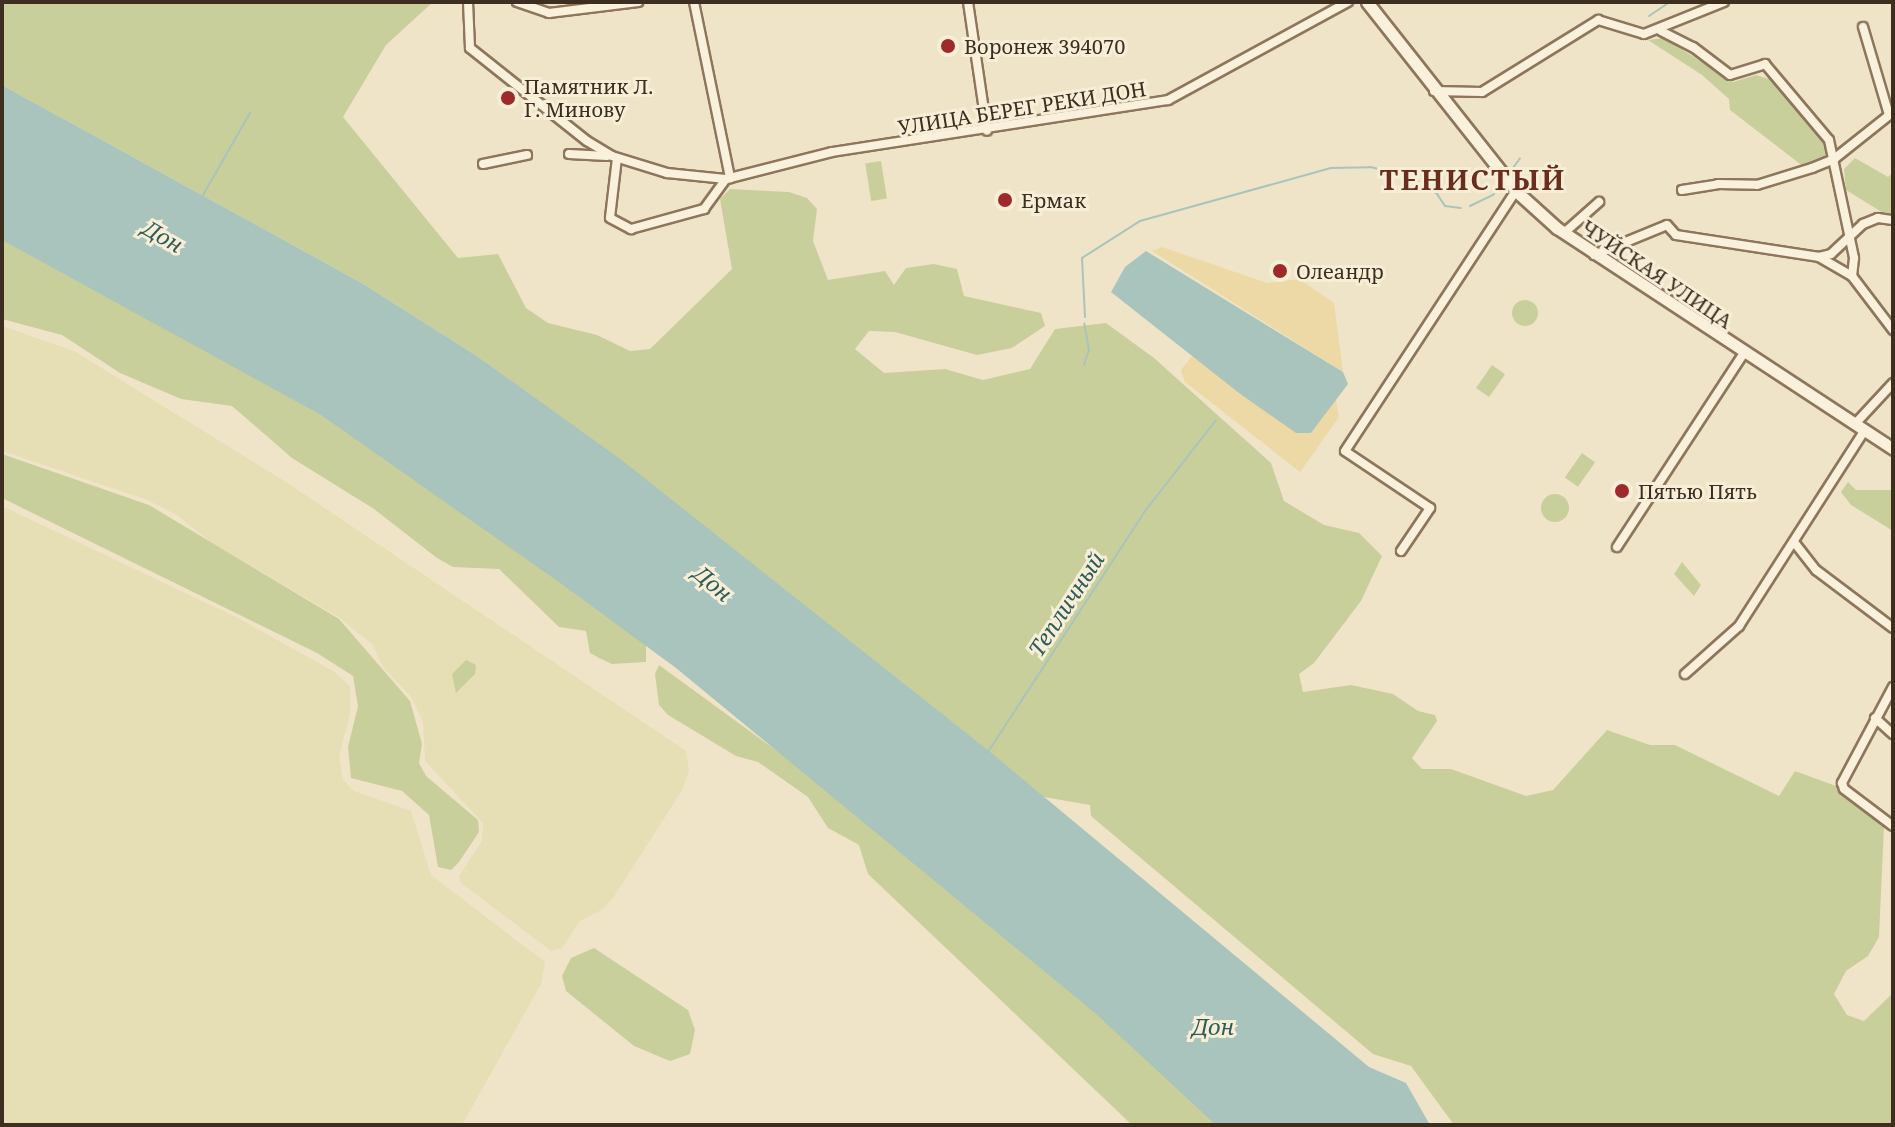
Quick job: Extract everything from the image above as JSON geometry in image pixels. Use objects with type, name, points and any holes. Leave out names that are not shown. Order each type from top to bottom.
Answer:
[{"type":"street","name":"УЛИЦА БЕРЕГ РЕКИ ДОН","points":[[468,2],[470,48],[489,68],[614,157],[667,173],[728,179],[832,152],[987,131],[1168,100],[1348,2]]},
{"type":"street","points":[[517,2],[549,13],[638,2]]},
{"type":"street","points":[[569,154],[614,157],[610,218],[631,229],[704,209],[728,179],[694,2]]},
{"type":"street","points":[[968,2],[987,131]]},
{"type":"street","name":"ЧУЙСКАЯ УЛИЦА","points":[[1367,2],[1434,91],[1516,191],[1564,233],[1893,449]]},
{"type":"street","points":[[1434,91],[1482,92],[1598,20],[1644,34],[1661,31],[1724,2]]},
{"type":"street","points":[[1682,190],[1718,184],[1757,185],[1834,159],[1891,114],[1863,27]]},
{"type":"street","points":[[1661,31],[1693,47],[1730,75],[1765,64],[1829,140],[1848,233],[1852,276]]},
{"type":"street","points":[[483,164],[527,155]]},
{"type":"street","points":[[1401,551],[1430,508],[1345,451],[1516,191]]},
{"type":"street","points":[[1564,233],[1599,202]]},
{"type":"street","points":[[1819,257],[1838,248],[1848,233],[1878,218],[1893,220]]},
{"type":"street","points":[[1594,255],[1667,225],[1676,235],[1819,257],[1852,276],[1893,330]]},
{"type":"street","name":"ЧУЙСКАЯ УЛИЦА","points":[[1617,547],[1744,353]]},
{"type":"street","points":[[1685,674],[1739,626],[1794,542],[1860,427],[1893,383]]},
{"type":"street","points":[[1794,542],[1816,570],[1893,628]]},
{"type":"street","points":[[1893,687],[1842,783],[1844,789],[1893,826]]},
{"type":"street","points":[[1875,718],[1893,734]]},
{"type":"shaded area","points":[[2,326],[74,351],[286,482],[686,751],[689,771],[681,792],[603,909],[580,921],[562,948],[551,951],[461,883],[459,876],[482,841],[483,823],[425,761],[423,722],[412,698],[383,667],[372,644],[340,618],[212,543],[177,515],[145,499],[2,451]]},
{"type":"shaded area","points":[[2,506],[238,618],[333,671],[350,686],[350,714],[339,756],[343,780],[354,791],[411,811],[431,875],[545,962],[541,984],[462,1125],[2,1125]]},
{"type":"green space","points":[[2,2],[433,2],[386,45],[343,117],[458,258],[498,254],[526,308],[548,323],[597,335],[630,351],[650,349],[732,269],[720,199],[730,189],[789,192],[807,198],[817,209],[813,241],[828,280],[885,271],[894,285],[906,268],[934,264],[957,269],[964,296],[1041,313],[1045,326],[1012,348],[977,355],[895,332],[869,331],[855,349],[884,373],[945,369],[983,380],[1030,369],[1055,329],[1106,323],[1154,358],[1271,463],[1284,501],[1324,525],[1359,533],[1382,556],[1361,601],[1314,663],[1299,674],[1303,692],[1351,685],[1393,694],[1418,711],[1435,715],[1437,721],[1412,758],[1422,769],[1451,769],[1526,796],[1553,790],[1607,730],[1650,745],[1675,745],[1779,796],[1795,771],[1836,786],[1875,813],[1884,826],[1879,937],[1868,956],[1846,971],[1834,994],[1847,1015],[1864,1021],[1893,993],[1893,1125],[1454,1125],[1411,1066],[1373,1054],[1091,816],[1090,805],[1044,797],[623,462],[477,356],[360,282],[2,85]]},
{"type":"green space","points":[[1664,38],[1733,82],[1756,75],[1775,81],[1808,125],[1827,138],[1825,160],[1804,167],[1730,110],[1729,99],[1702,75],[1648,40]]},
{"type":"green space","points":[[1855,158],[1888,177],[1893,173],[1893,219],[1846,190],[1844,169]]},
{"type":"green space","points":[[881,161],[887,199],[871,201],[865,164]]},
{"type":"green space","points":[[2,236],[228,358],[398,461],[646,644],[646,662],[612,664],[590,653],[586,631],[559,627],[499,569],[453,567],[437,558],[374,509],[292,458],[232,406],[181,399],[120,373],[62,335],[2,319]]},
{"type":"green space","points":[[1525,300],[1534,304],[1538,313],[1534,322],[1525,326],[1516,322],[1512,313],[1516,304]]},
{"type":"green space","points":[[1492,365],[1505,374],[1489,397],[1476,388]]},
{"type":"green space","points":[[1582,453],[1595,462],[1578,487],[1565,478]]},
{"type":"green space","points":[[2,454],[149,505],[339,619],[410,701],[422,744],[419,763],[426,776],[478,820],[479,832],[459,862],[451,870],[438,867],[429,815],[402,791],[351,778],[348,747],[358,706],[353,676],[317,653],[2,498]]},
{"type":"green space","points":[[1848,482],[1856,490],[1892,490],[1893,531],[1851,505],[1841,492]]},
{"type":"green space","points":[[1555,494],[1565,498],[1569,508],[1565,518],[1555,522],[1545,518],[1541,508],[1545,498]]},
{"type":"green space","points":[[1682,562],[1701,585],[1694,596],[1674,574]]},
{"type":"green space","points":[[466,660],[476,665],[475,674],[456,693],[452,674]]},
{"type":"green space","points":[[659,665],[810,775],[1111,1023],[1222,1125],[1132,1125],[868,874],[859,845],[828,828],[808,797],[758,762],[736,756],[668,715],[659,705],[655,674]]},
{"type":"green space","points":[[594,948],[688,1010],[695,1030],[690,1054],[670,1061],[634,1046],[566,991],[562,976],[571,958]]},
{"type":"sand","points":[[1162,247],[1267,283],[1299,279],[1334,303],[1343,372],[1152,251]]},
{"type":"sand","points":[[1192,356],[1296,433],[1311,433],[1335,395],[1339,417],[1300,472],[1185,382],[1181,370]]},
{"type":"water","name":"Дон","points":[[2,85],[360,282],[477,356],[623,461],[989,751],[1369,1067],[1406,1083],[1430,1125],[1216,1125],[1096,1014],[676,668],[563,585],[321,415],[2,240]]},
{"type":"water","points":[[1146,251],[1343,372],[1348,384],[1311,433],[1296,433],[1239,393],[1111,292],[1125,267]]},
{"type":"waterway","points":[[1649,16],[1670,2]]},
{"type":"waterway","points":[[203,195],[250,113]]},
{"type":"waterway","points":[[1510,172],[1520,158]]},
{"type":"waterway","points":[[1085,317],[1082,258],[1140,221],[1331,168],[1370,167],[1407,175],[1437,194],[1445,206],[1461,208]]},
{"type":"waterway","points":[[1470,206],[1493,195],[1500,184]]},
{"type":"waterway","points":[[1084,323],[1089,350],[1084,365]]},
{"type":"waterway","name":"Тепличный","points":[[988,752],[1145,511],[1216,420]]},
{"type":"place","name":"Воронеж 394070","points":[[948,46]]},
{"type":"place","name":"Памятник Л. Г. Минову","points":[[508,98]]},
{"type":"place","name":"Ермак","points":[[1005,200]]},
{"type":"place","name":"Олеандр","points":[[1280,271]]},
{"type":"place","name":"Пятью Пять","points":[[1622,491]]},
{"type":"district","name":"ТЕНИСТЫЙ","points":[[1473,179]]}]
